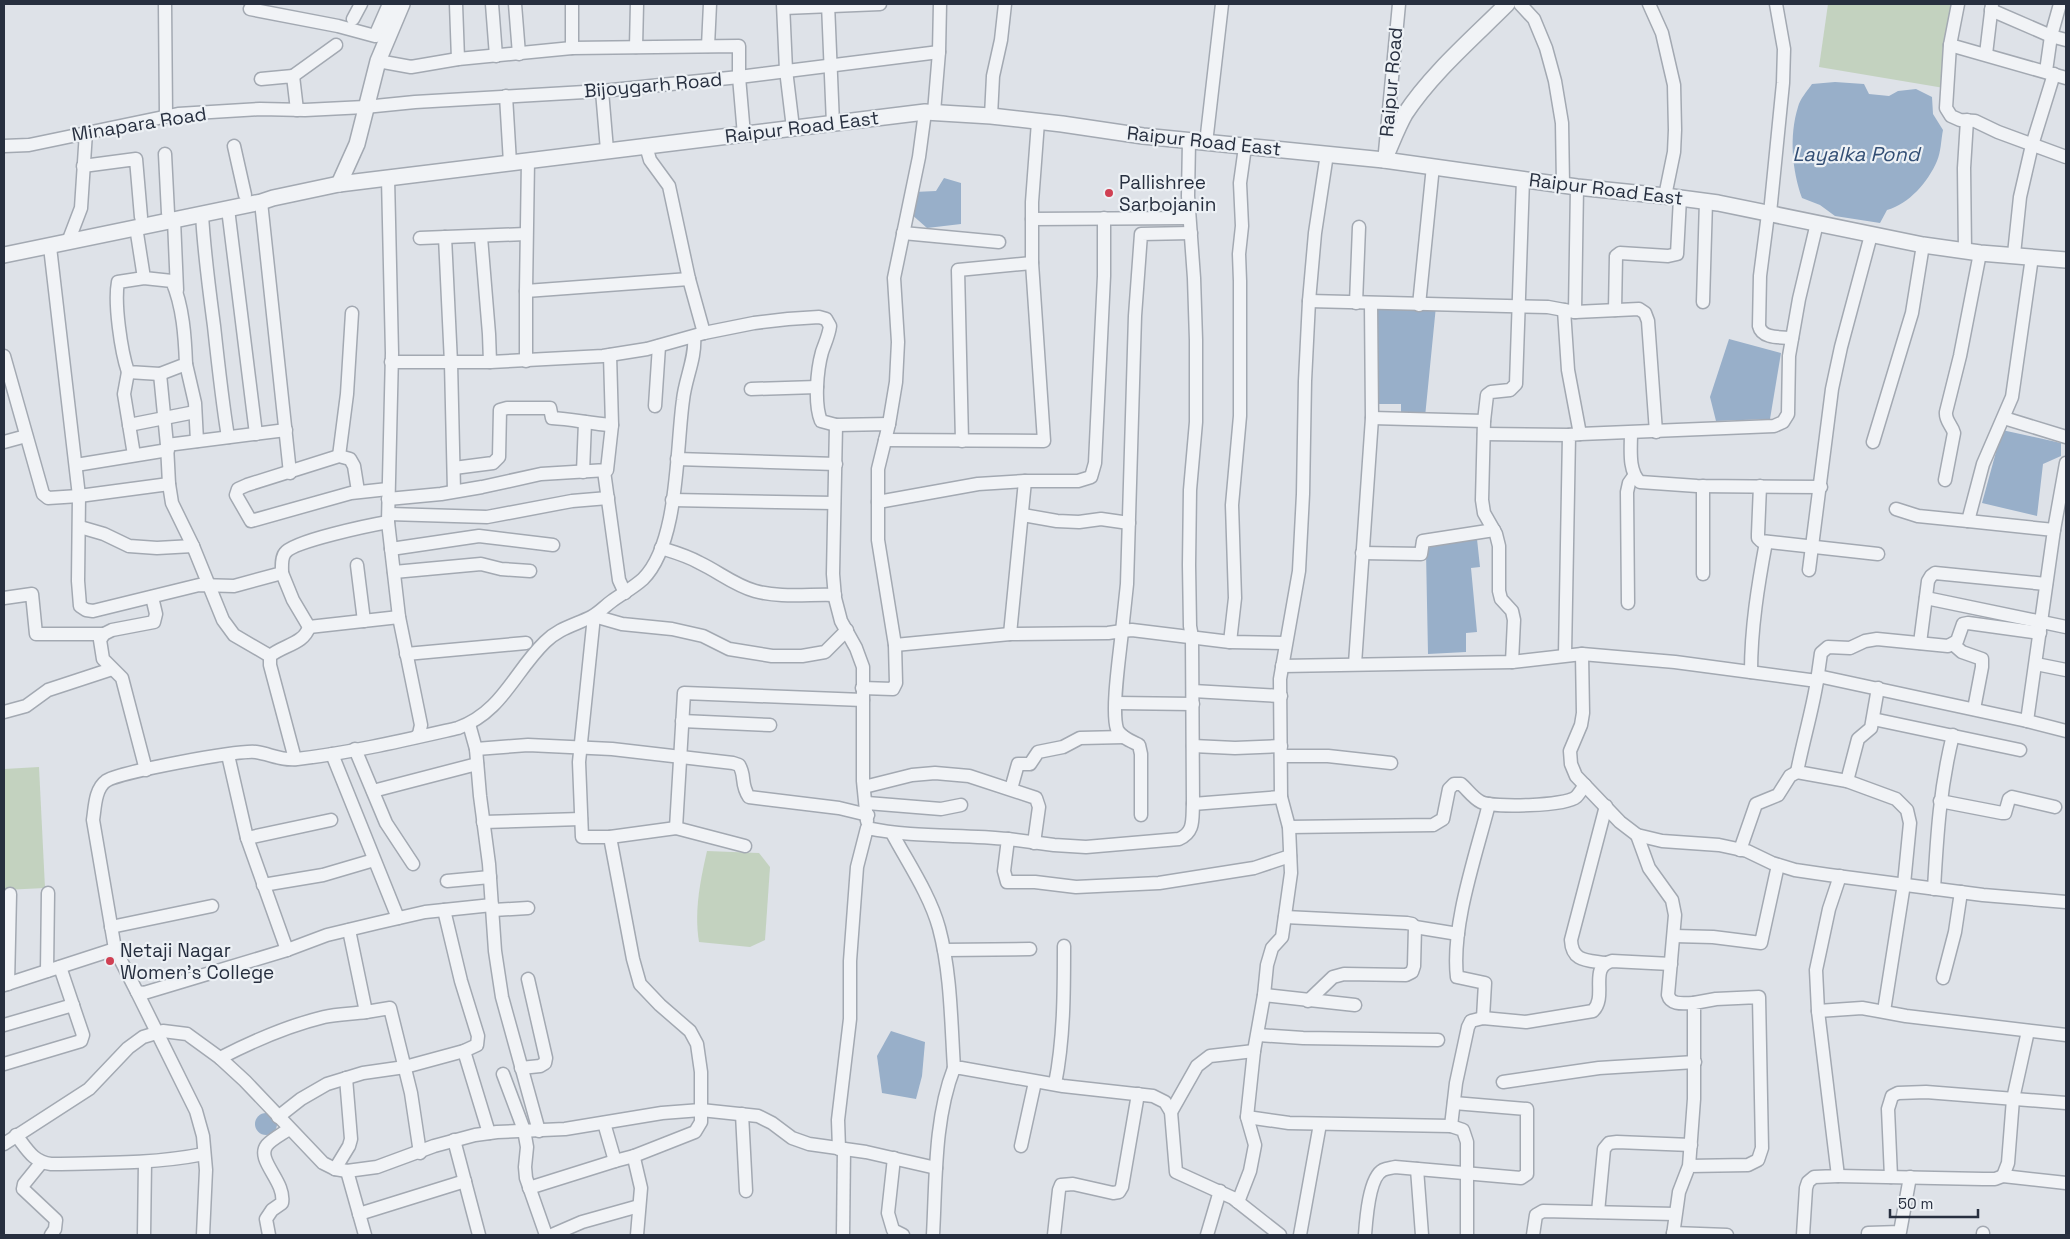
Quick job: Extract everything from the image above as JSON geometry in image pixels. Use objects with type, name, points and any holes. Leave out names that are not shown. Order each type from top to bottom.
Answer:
[{"type":"street","points":[[165,4],[166,116]]},
{"type":"street","points":[[353,18],[361,4]]},
{"type":"street","points":[[250,9],[338,26],[375,36],[389,4]]},
{"type":"street","points":[[4,255],[50,247],[138,222],[202,214],[339,184],[357,144],[378,61],[402,4]]},
{"type":"street","points":[[456,4],[458,59]]},
{"type":"street","points":[[492,4],[496,56]]},
{"type":"street","points":[[515,4],[519,54]]},
{"type":"street","points":[[572,4],[572,48]]},
{"type":"street","points":[[636,47],[637,4]]},
{"type":"street","points":[[708,46],[710,4]]},
{"type":"street","points":[[828,4],[833,124]]},
{"type":"street","points":[[794,128],[786,70],[784,6],[880,4]]},
{"type":"street","points":[[676,828],[684,693],[862,694],[893,689],[896,683],[895,645],[878,540],[878,470],[889,424],[896,382],[898,342],[894,278],[930,112],[940,52],[940,4]]},
{"type":"street","points":[[991,116],[993,76],[1001,40],[1005,4]]},
{"type":"street","points":[[1206,143],[1222,4]]},
{"type":"street","name":"Raipur Road","points":[[1384,160],[1399,4]]},
{"type":"street","points":[[1384,160],[1404,116],[1414,102],[1428,85],[1507,4]]},
{"type":"street","points":[[1520,4],[1534,19],[1546,48],[1555,81],[1570,186],[1568,370],[1574,435],[1565,656]]},
{"type":"street","points":[[1615,310],[1616,256],[1620,254],[1668,256],[1677,254],[1672,197],[1676,130],[1674,85],[1662,33],[1649,4]]},
{"type":"street","points":[[1776,4],[1784,49],[1783,83],[1760,276],[1759,326],[1760,331],[1764,334],[1792,338]]},
{"type":"street","points":[[1958,4],[1950,45],[1946,108],[1951,116],[1975,122],[2066,157]]},
{"type":"street","points":[[2014,254],[2020,197],[2050,72],[2051,36],[2060,4]]},
{"type":"street","points":[[1986,54],[1992,7],[2051,36],[2066,40]]},
{"type":"street","points":[[261,79],[293,76],[336,45]]},
{"type":"street","points":[[1950,45],[2066,78]]},
{"type":"street","points":[[378,61],[412,67],[458,59],[572,48],[738,46],[738,77],[744,134]]},
{"type":"street","name":"Bijoygarh Road","points":[[366,107],[415,102],[602,91],[738,77],[940,52]]},
{"type":"street","points":[[293,76],[297,110]]},
{"type":"street","points":[[602,91],[607,150]]},
{"type":"street","points":[[506,96],[510,162]]},
{"type":"street","name":"Minapara Road","points":[[4,146],[29,145],[166,116],[260,109],[297,110],[366,107]]},
{"type":"street","name":"Raipur Road East","points":[[339,184],[930,112],[991,116],[1206,143],[1384,160],[1570,186],[1706,201],[1923,245],[1972,252],[2066,258]]},
{"type":"street","points":[[1945,480],[1954,433],[1946,418],[1946,412],[1968,320],[1972,252],[1964,168],[1967,120]]},
{"type":"street","points":[[885,440],[1044,441],[1032,263],[1032,219],[1038,122]]},
{"type":"street","points":[[68,242],[81,208],[86,132]]},
{"type":"street","points":[[892,833],[936,836],[967,835],[1086,847],[1179,839],[1187,836],[1191,828],[1193,804],[1193,698],[1189,565],[1190,490],[1196,422],[1196,340],[1188,196],[1189,141]]},
{"type":"street","points":[[234,146],[245,195]]},
{"type":"street","points":[[203,1235],[206,1170],[203,1136],[196,1111],[159,1033],[115,949],[93,820],[95,804],[101,787],[108,780],[198,758],[255,752],[284,760],[295,759],[332,754],[469,724],[503,697],[531,656],[551,636],[562,628],[594,616],[645,576],[661,548],[666,534],[672,500],[683,400],[699,335],[669,186],[650,160],[646,146]]},
{"type":"street","points":[[1230,642],[1235,598],[1232,505],[1240,416],[1239,254],[1242,226],[1240,183],[1245,146]]},
{"type":"street","points":[[165,154],[177,292],[185,342],[186,364],[195,412],[197,441]]},
{"type":"street","points":[[1238,1202],[1250,1171],[1255,1145],[1247,1117],[1254,1051],[1264,995],[1267,965],[1272,948],[1282,937],[1291,873],[1289,827],[1281,797],[1282,666],[1299,571],[1309,301],[1315,233],[1327,154]]},
{"type":"street","points":[[83,166],[136,159],[138,222],[144,278]]},
{"type":"street","points":[[526,361],[528,160]]},
{"type":"street","points":[[1419,304],[1433,166]]},
{"type":"street","points":[[388,178],[391,362],[389,518],[399,617],[421,725],[419,734],[416,737]]},
{"type":"street","points":[[1512,662],[1514,620],[1512,611],[1500,599],[1499,546],[1494,530],[1484,513],[1482,500],[1487,395],[1491,392],[1510,390],[1516,384],[1517,306],[1523,180]]},
{"type":"street","points":[[1703,302],[1706,201]]},
{"type":"street","points":[[261,202],[290,473]]},
{"type":"street","points":[[228,209],[256,434]]},
{"type":"street","points":[[202,214],[205,266],[214,326],[218,375],[228,437]]},
{"type":"street","points":[[878,502],[978,484],[1025,481],[1078,481],[1092,477],[1095,463],[1104,276],[1104,218]]},
{"type":"street","points":[[1032,219],[1190,218]]},
{"type":"street","points":[[1372,418],[1574,435],[1630,434],[1774,426],[1783,422],[1788,414],[1788,378],[1792,338],[1817,223]]},
{"type":"street","points":[[1356,303],[1359,227]]},
{"type":"street","points":[[903,233],[999,242]]},
{"type":"street","points":[[1140,815],[1142,754],[1139,745],[1124,737],[1118,730],[1116,703],[1128,584],[1128,523],[1135,316],[1142,234],[1191,233]]},
{"type":"street","points":[[420,238],[526,234]]},
{"type":"street","points":[[1809,570],[1827,428],[1841,347],[1870,235]]},
{"type":"street","points":[[481,237],[490,362]]},
{"type":"street","points":[[445,238],[451,363],[454,492]]},
{"type":"street","points":[[1873,442],[1912,313],[1923,245]]},
{"type":"street","points":[[50,247],[79,496],[78,581],[80,606],[86,610],[93,611],[208,585],[234,586],[282,573]]},
{"type":"street","points":[[1968,521],[1983,464],[2012,397],[2032,257]]},
{"type":"street","points":[[962,441],[958,270],[1032,263]]},
{"type":"street","points":[[134,455],[124,394],[128,372],[123,357],[116,294],[118,282],[144,278],[172,281],[177,292]]},
{"type":"street","points":[[526,291],[689,279]]},
{"type":"street","points":[[1309,301],[1371,304],[1517,306],[1555,308],[1569,311],[1639,309],[1645,313],[1648,320],[1656,432]]},
{"type":"street","points":[[1356,664],[1372,418],[1371,304]]},
{"type":"street","points":[[339,456],[347,394],[352,313]]},
{"type":"street","points":[[391,362],[526,361],[610,355],[659,346],[754,323],[819,318],[826,319],[830,326],[829,336],[819,366],[818,415],[820,421],[836,425],[889,424]]},
{"type":"street","points":[[655,406],[659,346]]},
{"type":"street","points":[[358,492],[354,466],[350,459],[339,456],[238,489],[236,495],[250,520],[358,492],[388,494],[454,492],[541,474],[607,470],[609,466],[612,425],[610,355]]},
{"type":"street","points":[[4,356],[43,494],[48,498],[55,499],[169,484]]},
{"type":"street","points":[[128,372],[160,374],[186,364]]},
{"type":"street","points":[[160,374],[172,503],[193,546],[223,620],[234,635],[270,656]]},
{"type":"street","points":[[751,389],[818,387]]},
{"type":"street","points":[[454,468],[493,463],[499,457],[500,410],[507,408],[550,408],[552,418],[578,419],[585,422],[612,425]]},
{"type":"street","points":[[129,425],[195,412]]},
{"type":"street","points":[[2004,418],[2066,437]]},
{"type":"street","points":[[583,472],[585,422]]},
{"type":"street","points":[[836,425],[833,574],[835,595],[841,621],[847,630],[863,667],[864,787],[867,815],[854,893],[850,962],[850,1019],[838,1120],[842,1149],[843,1235]]},
{"type":"street","points":[[76,465],[197,441],[286,430]]},
{"type":"street","points":[[1630,434],[1634,476],[1640,482],[1703,486],[1820,487]]},
{"type":"street","points":[[4,442],[26,436]]},
{"type":"street","points":[[677,459],[836,464]]},
{"type":"street","points":[[2027,721],[2054,530],[2066,463]]},
{"type":"street","points":[[604,471],[619,580],[625,593]]},
{"type":"street","points":[[1628,603],[1627,492],[1629,483],[1634,476]]},
{"type":"street","points":[[1010,634],[1025,481]]},
{"type":"street","points":[[1703,486],[1703,574]]},
{"type":"street","points":[[1760,486],[1758,538],[1766,542],[1878,554]]},
{"type":"street","points":[[295,759],[270,665],[270,656],[276,650],[300,640],[307,634],[309,626],[293,600],[282,573],[283,558],[290,549],[389,518],[487,517],[572,501],[608,498]]},
{"type":"street","points":[[672,500],[834,503]]},
{"type":"street","points":[[1896,509],[1918,516],[2054,530]]},
{"type":"street","points":[[1022,515],[1057,521],[1079,522],[1101,519],[1128,523]]},
{"type":"street","points":[[80,527],[104,534],[128,546],[157,548],[193,546]]},
{"type":"street","points":[[1362,553],[1421,554],[1423,541],[1494,530]]},
{"type":"street","points":[[391,549],[479,536],[553,545]]},
{"type":"street","points":[[1751,672],[1754,610],[1766,542]]},
{"type":"street","points":[[661,548],[702,563],[732,582],[754,591],[773,594],[835,595]]},
{"type":"street","points":[[394,572],[481,564],[501,569],[530,571]]},
{"type":"street","points":[[357,565],[364,621]]},
{"type":"street","points":[[1920,642],[1928,581],[1930,576],[1935,573],[2046,584]]},
{"type":"street","points":[[4,598],[32,594],[36,634],[104,634],[112,630],[154,622],[156,614],[152,597]]},
{"type":"street","points":[[1926,598],[2041,627]]},
{"type":"street","points":[[594,616],[622,624],[672,629],[703,636],[729,649],[772,656],[802,656],[825,652],[847,630]]},
{"type":"street","points":[[594,616],[580,762],[582,837],[610,837],[676,828],[745,846]]},
{"type":"street","points":[[309,626],[399,617]]},
{"type":"street","points":[[1797,772],[1811,716],[1821,653],[1828,647],[1850,648],[1865,641],[1877,639],[1954,645],[1957,641],[1960,627],[1968,622],[2066,627]]},
{"type":"street","points":[[895,645],[1010,634],[1100,634],[1132,630],[1230,642],[1285,643]]},
{"type":"street","points":[[104,634],[100,640],[103,659],[122,678],[146,770]]},
{"type":"street","points":[[406,654],[526,643]]},
{"type":"street","points":[[1954,645],[1962,652],[1982,658],[1974,709]]},
{"type":"street","points":[[1282,666],[1512,662],[1582,654],[1675,662],[1878,688],[2066,731]]},
{"type":"street","points":[[1582,654],[1583,713],[1581,725],[1570,751],[1571,764],[1576,776],[1620,822],[1637,835],[1662,841],[1719,845],[1740,850],[1795,870],[1934,889],[2066,902]]},
{"type":"street","points":[[2036,664],[2066,670]]},
{"type":"street","points":[[4,712],[26,706],[48,690],[112,669]]},
{"type":"street","points":[[1847,781],[1858,739],[1871,728],[1878,688]]},
{"type":"street","points":[[1116,703],[1193,698],[1281,696]]},
{"type":"street","points":[[1873,719],[2020,750]]},
{"type":"street","points":[[682,721],[770,725]]},
{"type":"street","points":[[469,724],[476,748],[493,908],[495,951],[502,997],[539,1131]]},
{"type":"street","points":[[1934,889],[1943,774],[1953,735]]},
{"type":"street","points":[[1010,789],[1018,764],[1030,764],[1038,752],[1063,747],[1080,738],[1124,737]]},
{"type":"street","points":[[476,748],[528,745],[612,748],[739,764],[743,770],[743,788],[748,797],[839,808],[867,815],[941,809],[961,805]]},
{"type":"street","points":[[1193,746],[1281,751],[1391,763]]},
{"type":"street","points":[[355,749],[389,827],[413,864]]},
{"type":"street","points":[[332,754],[398,918]]},
{"type":"street","points":[[228,755],[248,838],[287,950]]},
{"type":"street","points":[[373,791],[477,764]]},
{"type":"street","points":[[1740,850],[1756,804],[1778,795],[1790,776],[1797,772],[1847,781],[1896,799],[1907,810],[1910,823],[1904,884],[1884,1011]]},
{"type":"street","points":[[864,787],[912,775],[935,773],[969,776],[1032,796],[1039,802],[1034,843]]},
{"type":"street","points":[[1289,827],[1433,825],[1442,819],[1449,789],[1454,784],[1461,784],[1480,802],[1489,804],[1539,805],[1564,803],[1576,798],[1585,785]]},
{"type":"street","points":[[1193,804],[1281,797]]},
{"type":"street","points":[[1940,801],[2002,813],[2005,812],[2012,797],[2055,806]]},
{"type":"street","points":[[1483,1018],[1485,984],[1457,977],[1455,958],[1458,934],[1489,804]]},
{"type":"street","points":[[1606,806],[1571,940],[1574,955],[1605,963],[1612,961],[1671,964]]},
{"type":"street","points":[[867,815],[892,833],[932,908],[939,927],[944,950],[954,1068],[948,1084],[936,1154],[932,1235]]},
{"type":"street","points":[[483,822],[581,819]]},
{"type":"street","points":[[248,838],[331,820]]},
{"type":"street","points":[[1637,835],[1649,868],[1672,900],[1675,915],[1669,1000],[1674,1003],[1694,1003],[1716,999],[1759,997],[1762,1148],[1758,1160],[1748,1165],[1690,1166]]},
{"type":"street","points":[[529,1188],[634,1156],[695,1132],[700,1122],[701,1072],[697,1044],[690,1031],[660,1005],[640,984],[633,959],[610,837]]},
{"type":"street","points":[[1008,839],[1004,871],[1007,882],[1035,882],[1076,887],[1159,883],[1254,868],[1290,856]]},
{"type":"street","points":[[263,885],[323,875],[374,860]]},
{"type":"street","points":[[1674,936],[1713,937],[1761,943],[1778,864]]},
{"type":"street","points":[[1838,1176],[1818,1011],[1816,970],[1829,909],[1840,876]]},
{"type":"street","points":[[447,880],[490,878]]},
{"type":"street","points":[[1943,978],[1957,924],[1961,892]]},
{"type":"street","points":[[10,894],[6,984],[115,949]]},
{"type":"street","points":[[47,971],[48,894]]},
{"type":"street","points":[[111,927],[212,906]]},
{"type":"street","points":[[138,992],[144,993],[349,930],[398,918],[444,910],[528,908]]},
{"type":"street","points":[[278,1117],[301,1099],[327,1084],[346,1078],[405,1067],[464,1050],[477,1044],[478,1036],[461,981],[444,910]]},
{"type":"street","points":[[1286,917],[1407,922],[1415,927],[1458,934]]},
{"type":"street","points":[[1308,1001],[1333,977],[1406,975],[1412,972],[1414,966],[1415,927]]},
{"type":"street","points":[[349,930],[366,1012]]},
{"type":"street","points":[[1055,1084],[1059,1060],[1064,993],[1064,946]]},
{"type":"street","points":[[944,950],[1030,949]]},
{"type":"street","points":[[1451,1126],[1458,1066],[1471,1021],[1483,1018],[1526,1022],[1593,1011],[1597,1008],[1601,968],[1605,963]]},
{"type":"street","points":[[4,1064],[81,1041],[83,1035],[60,967]]},
{"type":"street","points":[[522,1068],[540,1066],[546,1058],[528,979]]},
{"type":"street","points":[[1264,995],[1355,1005]]},
{"type":"street","points":[[1694,1003],[1695,1062],[1690,1166],[1679,1192],[1673,1234],[1727,1235]]},
{"type":"street","points":[[4,1025],[73,1005]]},
{"type":"street","points":[[220,1058],[250,1042],[303,1023],[325,1017],[390,1008],[412,1094],[420,1153]]},
{"type":"street","points":[[1818,1011],[1862,1008],[1906,1016],[2066,1035]]},
{"type":"street","points":[[4,1144],[90,1089],[128,1048],[143,1037],[163,1031],[186,1034],[220,1058],[245,1081],[323,1163],[341,1170],[377,1167],[454,1140],[489,1133],[524,1130],[539,1131],[662,1113],[701,1110],[758,1116],[772,1123],[792,1138],[808,1144],[894,1158],[936,1168]]},
{"type":"street","points":[[2003,1176],[2008,1163],[2013,1098],[2028,1031]]},
{"type":"street","points":[[1258,1034],[1303,1038],[1438,1040]]},
{"type":"street","points":[[464,1050],[489,1133]]},
{"type":"street","points":[[1171,1112],[1197,1066],[1210,1056],[1254,1051]]},
{"type":"street","points":[[1503,1082],[1599,1068],[1695,1062]]},
{"type":"street","points":[[954,1068],[1035,1082],[1153,1096],[1164,1102],[1171,1112],[1176,1172],[1220,1191],[1238,1202],[1280,1235]]},
{"type":"street","points":[[503,1074],[524,1130],[527,1148],[525,1167],[529,1188],[546,1235]]},
{"type":"street","points":[[346,1078],[351,1139],[349,1146],[339,1160],[341,1170],[366,1235]]},
{"type":"street","points":[[1021,1146],[1035,1082]]},
{"type":"street","points":[[1891,1177],[1888,1108],[1892,1096],[1898,1093],[1926,1092],[2066,1103]]},
{"type":"street","points":[[1054,1235],[1061,1185],[1072,1184],[1113,1193],[1118,1192],[1122,1187],[1138,1094]]},
{"type":"street","points":[[1365,1235],[1369,1201],[1376,1177],[1382,1170],[1395,1167],[1525,1177],[1528,1170],[1529,1113],[1527,1110],[1524,1108],[1454,1102]]},
{"type":"street","points":[[742,1114],[746,1191]]},
{"type":"street","points":[[1247,1117],[1289,1123],[1451,1126],[1463,1130],[1467,1142],[1467,1235]]},
{"type":"street","points":[[604,1123],[615,1161]]},
{"type":"street","points":[[1300,1235],[1320,1124]]},
{"type":"street","points":[[269,1235],[266,1219],[272,1210],[282,1203],[284,1195],[265,1160],[264,1150],[267,1144],[289,1129]]},
{"type":"street","points":[[16,1135],[35,1159],[42,1163],[51,1164],[168,1161],[204,1154]]},
{"type":"street","points":[[454,1140],[479,1235]]},
{"type":"street","points":[[1598,1212],[1604,1149],[1609,1143],[1691,1145]]},
{"type":"street","points":[[634,1156],[641,1188],[637,1235]]},
{"type":"street","points":[[894,1158],[888,1213],[893,1230],[903,1235]]},
{"type":"street","points":[[144,1235],[145,1162]]},
{"type":"street","points":[[42,1163],[24,1184],[23,1189],[56,1220],[56,1229],[51,1235]]},
{"type":"street","points":[[1417,1169],[1422,1235]]},
{"type":"street","points":[[1803,1235],[1806,1188],[1808,1182],[1814,1176],[1983,1180],[2003,1176],[2066,1183]]},
{"type":"street","points":[[1868,1235],[1868,1233],[1900,1232],[1910,1177]]},
{"type":"street","points":[[359,1214],[465,1181]]},
{"type":"street","points":[[1207,1235],[1220,1191]]},
{"type":"street","points":[[552,1235],[582,1222],[639,1206]]},
{"type":"street","points":[[1533,1235],[1536,1215],[1543,1211],[1675,1214]]},
{"type":"green space","points":[[1828,4],[1958,4],[1944,88],[1819,67]]},
{"type":"green space","points":[[39,767],[45,888],[4,890],[4,769]]},
{"type":"green space","points":[[707,851],[759,853],[770,867],[765,940],[750,947],[699,942],[697,908]]},
{"type":"water","name":"Layalka Pond","points":[[1835,82],[1864,84],[1869,94],[1889,96],[1898,91],[1916,89],[1932,97],[1933,114],[1943,130],[1938,157],[1928,177],[1917,191],[1903,203],[1887,210],[1880,223],[1835,216],[1820,205],[1802,198],[1796,176],[1793,153],[1793,130],[1798,107],[1812,84]]},
{"type":"water","points":[[944,178],[961,183],[961,224],[927,228],[910,213],[914,192],[936,191]]},
{"type":"water","points":[[1377,305],[1436,306],[1425,417],[1401,416],[1401,404],[1375,404]]},
{"type":"water","points":[[1729,339],[1781,353],[1770,419],[1716,421],[1710,397]]},
{"type":"water","points":[[2002,430],[2061,443],[2061,456],[2043,464],[2037,516],[1982,503]]},
{"type":"water","points":[[1477,539],[1480,567],[1471,568],[1477,632],[1466,633],[1466,652],[1428,654],[1426,552],[1430,547]]},
{"type":"water","points":[[891,1031],[925,1042],[922,1076],[916,1099],[882,1093],[877,1056]]},
{"type":"water","points":[[262,1113],[270,1113],[277,1120],[277,1128],[270,1135],[262,1135],[255,1128],[255,1120]]},
{"type":"place","name":"Pallishree Sarbojanin","points":[[1109,193]]},
{"type":"place","name":"Netaji Nagar Women’s College","points":[[110,961]]}]
